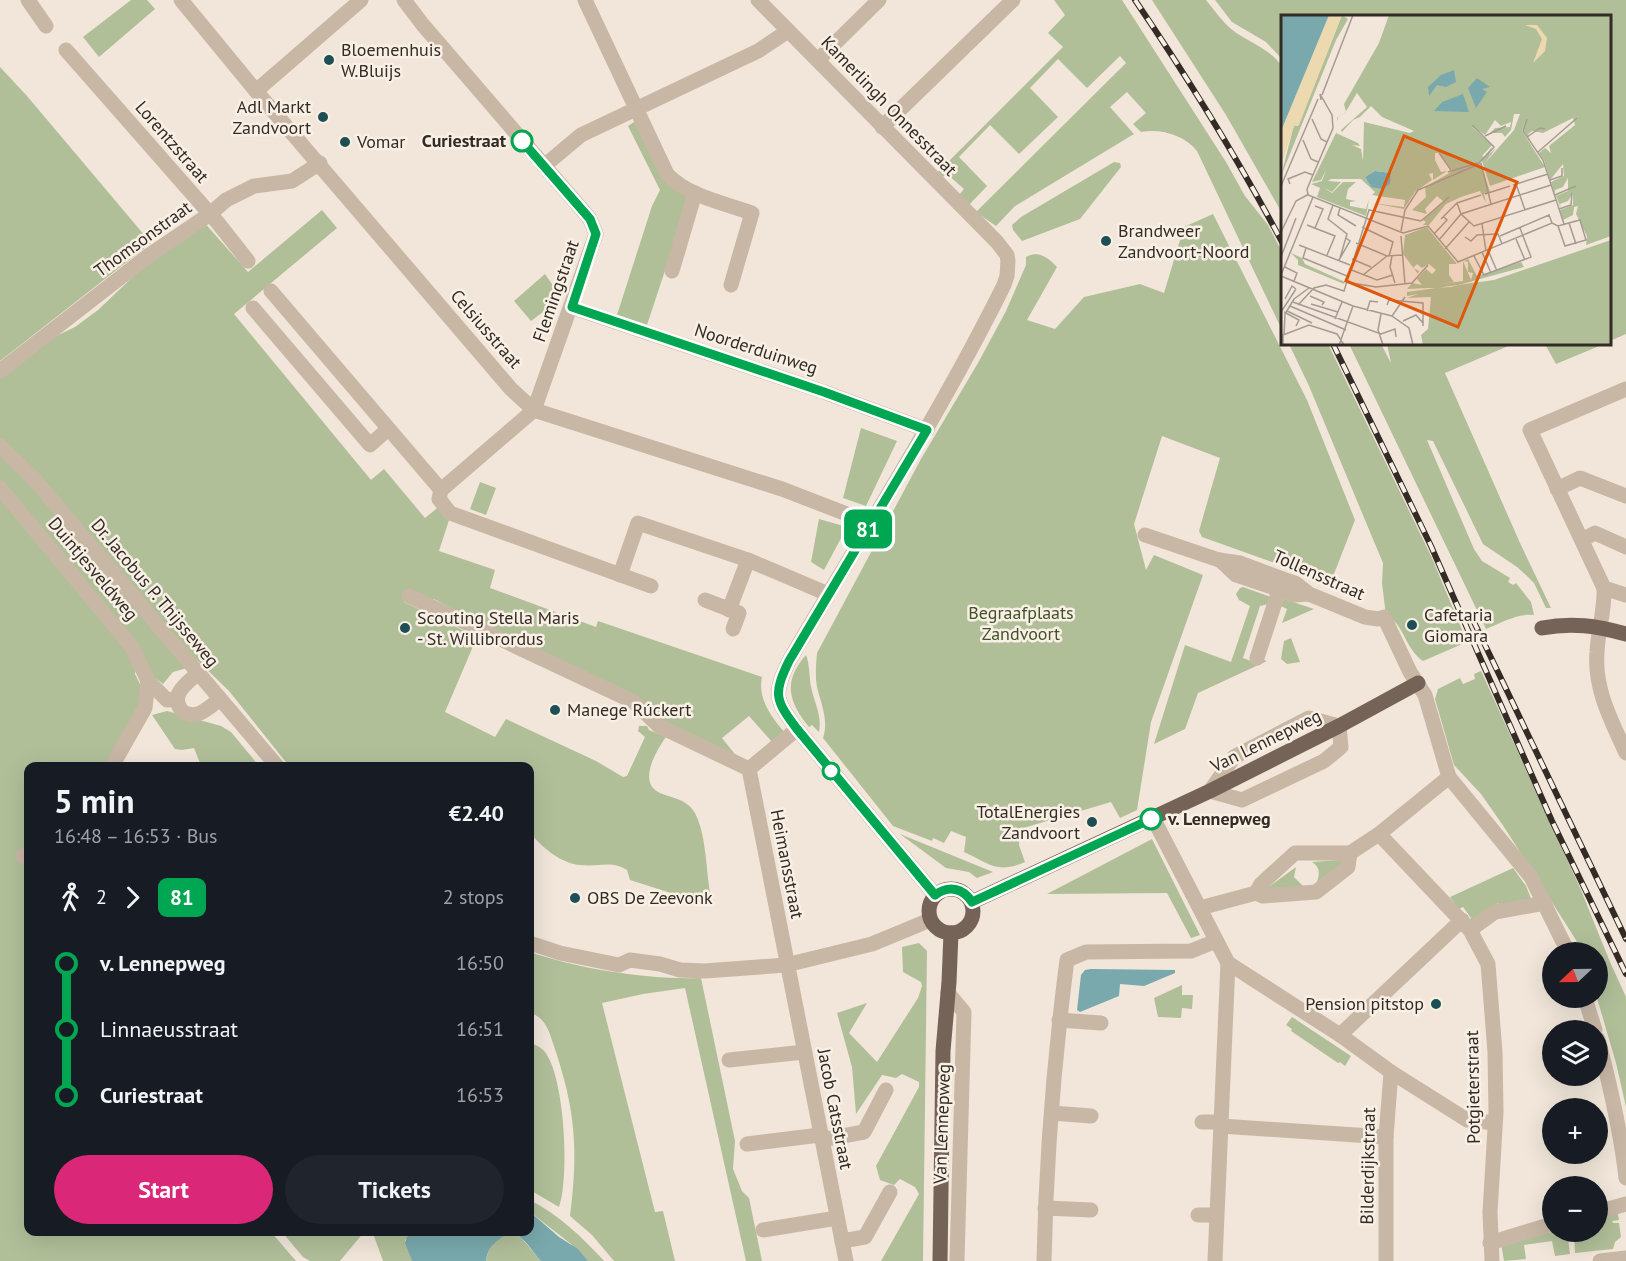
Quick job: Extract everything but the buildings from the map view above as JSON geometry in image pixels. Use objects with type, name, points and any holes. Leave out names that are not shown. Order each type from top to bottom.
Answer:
[{"type":"main road","points":[[1542,628],[1568,624],[1601,627],[1626,634]]},
{"type":"main road","name":"Van Lennepweg","points":[[972,902],[1210,791],[1418,684]]},
{"type":"main road","points":[[953,888],[964,893],[972,902],[973,913],[970,922],[963,930],[951,933],[937,928],[930,920],[929,906],[935,895],[943,890],[953,888]]},
{"type":"main road","name":"Van Lennepweg","points":[[940,1261],[943,1051],[951,933]]},
{"type":"street","points":[[28,0],[46,26]]},
{"type":"street","points":[[256,91],[361,0]]},
{"type":"street","name":"Flemingstraat","points":[[404,0],[590,219],[596,234],[534,410]]},
{"type":"street","points":[[585,0],[667,174],[676,184],[695,193],[752,213],[731,285]]},
{"type":"street","points":[[818,60],[879,0]]},
{"type":"street","points":[[882,127],[1013,0]]},
{"type":"street","name":"Celsiusstraat","points":[[184,1],[256,91],[511,389],[534,410],[782,489],[870,525]]},
{"type":"street","name":"Kamerlingh Onnesstraat","points":[[766,3],[788,31],[993,237],[1007,255],[1009,267],[1007,276],[958,374],[778,683],[778,697],[784,711],[797,729],[935,895]]},
{"type":"street","points":[[544,166],[581,135],[758,51],[788,31]]},
{"type":"street","name":"Lorentzstraat","points":[[66,50],[210,214],[248,261]]},
{"type":"street","name":"Thomsonstraat","points":[[0,371],[148,256],[210,214],[226,200],[247,188],[292,181],[320,164]]},
{"type":"street","points":[[672,271],[695,193]]},
{"type":"street","points":[[271,291],[441,490]]},
{"type":"street","name":"Noorderduinweg","points":[[572,307],[824,392],[927,430]]},
{"type":"street","points":[[253,308],[370,445],[388,429]]},
{"type":"street","points":[[282,342],[301,325]]},
{"type":"street","points":[[1626,389],[1530,430],[1604,588],[1605,604],[1597,652],[1597,678],[1604,703],[1626,753]]},
{"type":"street","points":[[534,410],[441,490],[439,499],[450,513],[651,586]]},
{"type":"street","name":"Dr. Jacobus P. Thijsseweg","points":[[0,446],[35,480],[273,762]]},
{"type":"street","points":[[1557,489],[1580,478],[1626,496]]},
{"type":"street","name":"Duintjesveldweg","points":[[0,488],[132,646],[148,681],[182,711],[194,716],[219,700]]},
{"type":"street","points":[[620,575],[638,523],[748,560],[828,594]]},
{"type":"street","points":[[1582,540],[1595,533],[1626,547]]},
{"type":"street","name":"Tollensstraat","points":[[1145,535],[1220,560],[1240,563],[1281,584],[1295,584],[1309,594],[1365,617],[1378,619],[1384,617],[1410,672],[1425,695],[1449,777],[1520,863],[1545,903],[1563,942]]},
{"type":"street","points":[[729,610],[748,560]]},
{"type":"street","points":[[1257,658],[1281,584]]},
{"type":"street","points":[[1604,588],[1626,595]]},
{"type":"street","points":[[409,596],[634,702],[659,726],[749,769],[797,729]]},
{"type":"street","points":[[705,600],[739,613],[733,629]]},
{"type":"street","points":[[145,708],[159,706],[172,700],[197,674]]},
{"type":"street","points":[[114,762],[145,708],[148,681]]},
{"type":"street","name":"Van Lennepweg","points":[[1210,791],[1242,800],[1324,761],[1341,747],[1339,726]]},
{"type":"street","name":"Heimansstraat","points":[[749,769],[786,965]]},
{"type":"street","points":[[1256,893],[1261,884],[1295,853],[1350,853],[1379,834],[1449,777]]},
{"type":"street","points":[[1153,818],[1228,963],[1467,1120],[1495,1123]]},
{"type":"street","name":"Potgieterstraat","points":[[1379,834],[1466,925],[1488,963],[1495,1052],[1495,1123],[1490,1243],[1492,1261]]},
{"type":"street","points":[[1200,908],[1256,893],[1263,896],[1316,892],[1348,867],[1350,853]]},
{"type":"street","points":[[1340,1035],[1374,1001],[1388,991],[1416,961],[1466,925],[1495,912],[1545,903]]},
{"type":"street","points":[[534,944],[560,953],[619,965],[630,960],[660,964],[680,970],[705,971],[786,965],[872,944],[930,920]]},
{"type":"street","points":[[1044,1261],[1045,1208],[1059,1020],[1067,960],[1086,952],[1191,951],[1216,941]]},
{"type":"street","points":[[1215,1261],[1228,963]]},
{"type":"street","name":"Jacob Catsstraat","points":[[786,965],[846,1261]]},
{"type":"street","name":"Van Lennepweg","points":[[948,993],[964,1012],[957,1261]]},
{"type":"street","points":[[1059,1020],[1101,1023]]},
{"type":"street","points":[[729,1060],[804,1052]]},
{"type":"street","name":"Bilderdijkstraat","points":[[1386,1261],[1386,1137],[1391,1072]]},
{"type":"street","points":[[1608,1076],[1623,1149],[1626,1178]]},
{"type":"street","points":[[747,1144],[820,1135],[826,1139],[864,1132],[886,1090]]},
{"type":"street","points":[[1052,1113],[1091,1116]]},
{"type":"street","points":[[1202,1122],[1386,1137]]},
{"type":"street","points":[[842,1241],[865,1237],[890,1192]]},
{"type":"street","points":[[1608,1209],[1626,1204]]},
{"type":"street","points":[[1045,1208],[1091,1210]]},
{"type":"street","points":[[1197,1215],[1216,1215]]},
{"type":"street","points":[[763,1230],[837,1218]]},
{"type":"street","points":[[1490,1243],[1542,1227]]},
{"type":"street","points":[[1600,1261],[1626,1258]]},
{"type":"green space","points":[[131,0],[147,0],[155,9],[99,57],[83,37]]},
{"type":"green space","points":[[1054,0],[1122,0],[1226,162],[1245,196],[1268,225],[1281,250],[1281,328],[1197,151],[1192,145],[1172,134],[1156,131],[1141,132],[1133,124],[1146,113],[1127,92],[1110,107],[1134,134],[1015,206],[996,226],[976,212],[1126,63],[1120,56],[1087,88],[1058,59],[1030,88],[1058,117],[1019,154],[990,125],[959,157],[987,186],[969,205],[959,195],[964,189],[947,174],[943,177],[938,172],[1063,47],[1048,33],[1065,15]]},
{"type":"green space","points":[[1152,0],[1206,0],[1231,29],[1267,51],[1281,65],[1281,211],[1226,115]]},
{"type":"green space","points":[[1215,0],[1626,0],[1626,334],[1611,341],[1611,15],[1281,15],[1281,58],[1266,42],[1232,22]]},
{"type":"green space","points":[[0,67],[151,243],[0,361]]},
{"type":"green space","points":[[637,120],[689,198],[646,328],[616,318],[652,206],[660,190],[628,126]]},
{"type":"green space","points":[[1114,162],[1120,163],[1121,167],[1080,219],[1022,241],[1013,230],[1012,225],[1021,217]]},
{"type":"green space","points":[[322,210],[337,228],[234,314],[371,480],[384,469],[425,518],[441,505],[450,517],[439,551],[495,570],[490,588],[596,627],[598,621],[762,677],[764,700],[785,733],[773,743],[749,716],[722,738],[738,758],[661,722],[434,599],[406,598],[404,602],[477,637],[445,712],[495,737],[506,719],[596,761],[623,777],[627,776],[645,737],[638,731],[639,726],[647,726],[649,730],[666,737],[651,766],[650,782],[653,788],[660,793],[682,801],[693,810],[701,828],[710,892],[683,903],[674,894],[630,880],[627,870],[616,865],[574,864],[552,854],[534,837],[534,762],[286,762],[229,691],[196,659],[187,668],[173,672],[163,684],[154,677],[0,481],[0,377],[50,339],[75,327],[98,310],[159,252],[202,220],[248,272]]},
{"type":"green space","name":"Begraafplaats Zandvoort","points":[[1213,214],[1307,400],[1355,520],[1332,579],[1322,580],[1202,537],[1199,531],[1220,458],[1162,436],[1134,524],[1146,570],[1154,555],[1203,575],[1151,722],[1137,810],[1120,818],[1111,802],[1020,829],[1019,845],[1025,862],[1007,867],[987,864],[964,852],[966,837],[951,831],[944,843],[933,838],[932,841],[893,826],[823,738],[825,718],[816,683],[817,653],[921,459],[1006,311],[1026,265],[1026,257],[1039,254],[1057,267],[1027,320],[1055,329],[1084,297],[1140,284],[1164,293],[1184,227]]},
{"type":"green space","points":[[545,274],[554,287],[547,309],[531,321],[514,301]]},
{"type":"green space","points":[[1289,345],[1328,345],[1432,558],[1467,642],[1423,661],[1412,649],[1397,624],[1386,616],[1382,583],[1383,563]]},
{"type":"green space","points":[[1349,345],[1382,345],[1391,363],[1387,345],[1511,345],[1445,373],[1551,608],[1546,608],[1534,583],[1526,575],[1483,544],[1433,441],[1427,440],[1474,549],[1482,561],[1510,578],[1508,582],[1513,585],[1516,583],[1531,602],[1534,615],[1515,617],[1486,629]]},
{"type":"green space","points":[[1546,345],[1602,345],[1556,364]]},
{"type":"green space","points":[[861,428],[897,441],[866,506],[843,498]]},
{"type":"green space","points":[[480,482],[496,488],[486,515],[470,509]]},
{"type":"green space","points":[[0,493],[135,660],[135,674],[140,684],[140,709],[111,762],[24,762],[24,1236],[274,1236],[296,1261],[0,1261]]},
{"type":"green space","points":[[819,519],[847,527],[824,570],[811,562]]},
{"type":"green space","points":[[1243,587],[1271,597],[1269,604],[1260,606],[1243,658],[1256,663],[1261,659],[1267,661],[1198,693],[1185,729],[1154,744],[1185,645],[1231,662],[1250,606],[1239,600],[1236,594]]},
{"type":"green space","points":[[1284,599],[1314,609],[1282,623],[1287,609],[1281,606]]},
{"type":"green space","points":[[1291,638],[1300,662],[1287,664],[1281,659],[1284,641]]},
{"type":"green space","points":[[806,655],[818,712],[819,732],[812,725],[809,727],[802,718],[791,691],[794,674]]},
{"type":"green space","points":[[1481,671],[1581,890],[1602,942],[1577,942],[1504,827],[1481,794],[1454,765],[1435,699],[1438,689],[1460,678],[1463,684],[1475,679],[1474,674]]},
{"type":"green space","points":[[167,711],[221,726],[231,732],[256,762],[200,762],[194,748],[175,749],[152,715]]},
{"type":"green space","points":[[900,834],[993,872],[977,878],[969,872],[946,868]]},
{"type":"green space","points":[[1152,839],[1200,935],[1191,938],[1167,893],[1047,894]]},
{"type":"green space","points":[[1343,856],[1341,864],[1317,882],[1319,870],[1312,862],[1339,860]]},
{"type":"green space","points":[[1296,867],[1294,877],[1303,886],[1269,894],[1266,885],[1270,886]]},
{"type":"green space","points":[[1513,868],[1526,886],[1532,901],[1500,908],[1498,903],[1472,923],[1463,907],[1459,909],[1450,897]]},
{"type":"green space","points":[[919,943],[927,951],[923,1261],[881,1261],[919,1194],[915,1187],[900,1179],[894,1185],[880,1180],[876,1166],[919,1087],[919,1082],[902,1074],[896,1078],[882,1075],[856,1114],[852,1067],[837,1013],[867,1003],[849,1033],[877,1062],[918,998],[921,982],[903,972],[902,947]]},
{"type":"green space","points":[[534,953],[570,964],[614,972],[659,977],[701,978],[735,1141],[733,1169],[742,1191],[749,1198],[762,1261],[746,1261],[685,988],[602,1003],[655,1212],[663,1211],[675,1261],[614,1261],[592,1235],[570,1216],[574,1172],[574,1133],[568,1095],[550,1034],[545,1023],[534,1014]]},
{"type":"green space","points":[[1608,957],[1626,997],[1626,1107],[1608,1036],[1608,1020],[1603,1020],[1600,1008],[1608,1008]]},
{"type":"green space","points":[[1182,985],[1182,995],[1193,995],[1192,1009],[1182,1008],[1181,1018],[1158,1017],[1154,998]]},
{"type":"green space","points":[[1292,1017],[1351,1056],[1345,1066],[1291,1031],[1292,1029],[1286,1025]]},
{"type":"green space","points":[[534,1044],[542,1049],[550,1060],[560,1100],[565,1150],[559,1207],[534,1192]]},
{"type":"green space","points":[[534,1202],[570,1227],[604,1261],[588,1261],[571,1244],[534,1215]]},
{"type":"green space","points":[[1617,1210],[1619,1220],[1612,1221],[1619,1223],[1621,1237],[1615,1242],[1613,1249],[1575,1253],[1574,1242],[1608,1242],[1608,1212]]},
{"type":"green space","points":[[1542,1234],[1542,1242],[1545,1242],[1524,1245],[1526,1259],[1504,1261],[1501,1243]]},
{"type":"green space","points":[[285,1236],[361,1236],[340,1261],[310,1261],[303,1257]]},
{"type":"green space","points":[[374,1236],[410,1236],[405,1240],[412,1261],[383,1261]]},
{"type":"green space","points":[[518,1236],[541,1261],[486,1261],[494,1243],[502,1237]]},
{"type":"green space","points":[[1552,1242],[1568,1242],[1570,1254],[1555,1256]]},
{"type":"water","points":[[1085,970],[1175,970],[1175,973],[1144,986],[1120,984],[1119,996],[1080,1012],[1077,1010],[1081,975]]},
{"type":"water","points":[[534,1215],[559,1237],[578,1249],[588,1261],[541,1261],[518,1236],[534,1236]]},
{"type":"water","points":[[504,1236],[493,1245],[486,1261],[412,1261],[405,1243],[407,1237]]},
{"type":"railway","points":[[1135,0],[1212,119],[1281,240]]},
{"type":"railway","points":[[1333,345],[1431,546],[1552,821],[1626,974]]},
{"type":"railway","points":[[1473,620],[1626,939]]},
{"type":"bus line","name":"81","points":[[522,141],[590,219],[596,234],[572,307],[824,392],[927,430],[789,661],[778,683],[778,697],[784,711],[797,729],[935,895],[953,888],[964,893],[972,902],[1151,819]]},
{"type":"place","name":"Bloemenhuis W.Bluijs","points":[[329,60]]},
{"type":"place","name":"Adl Markt Zandvoort","points":[[323,117]]},
{"type":"place","name":"Curiestraat","points":[[522,141]]},
{"type":"place","name":"Vomar","points":[[345,142]]},
{"type":"place","name":"Brandweer Zandvoort-Noord","points":[[1106,241]]},
{"type":"place","name":"Cafetaria Giomara","points":[[1412,625]]},
{"type":"place","name":"Scouting Stella Maris - St. Willibrordus","points":[[405,628]]},
{"type":"place","name":"Manege Rúckert","points":[[555,710]]},
{"type":"place","name":"v. Lennepweg","points":[[1151,819]]},
{"type":"place","name":"TotalEnergies Zandvoort","points":[[1092,822]]},
{"type":"place","name":"OBS De Zeevonk","points":[[575,898]]},
{"type":"place","name":"Pension pitstop","points":[[1436,1004]]}]
